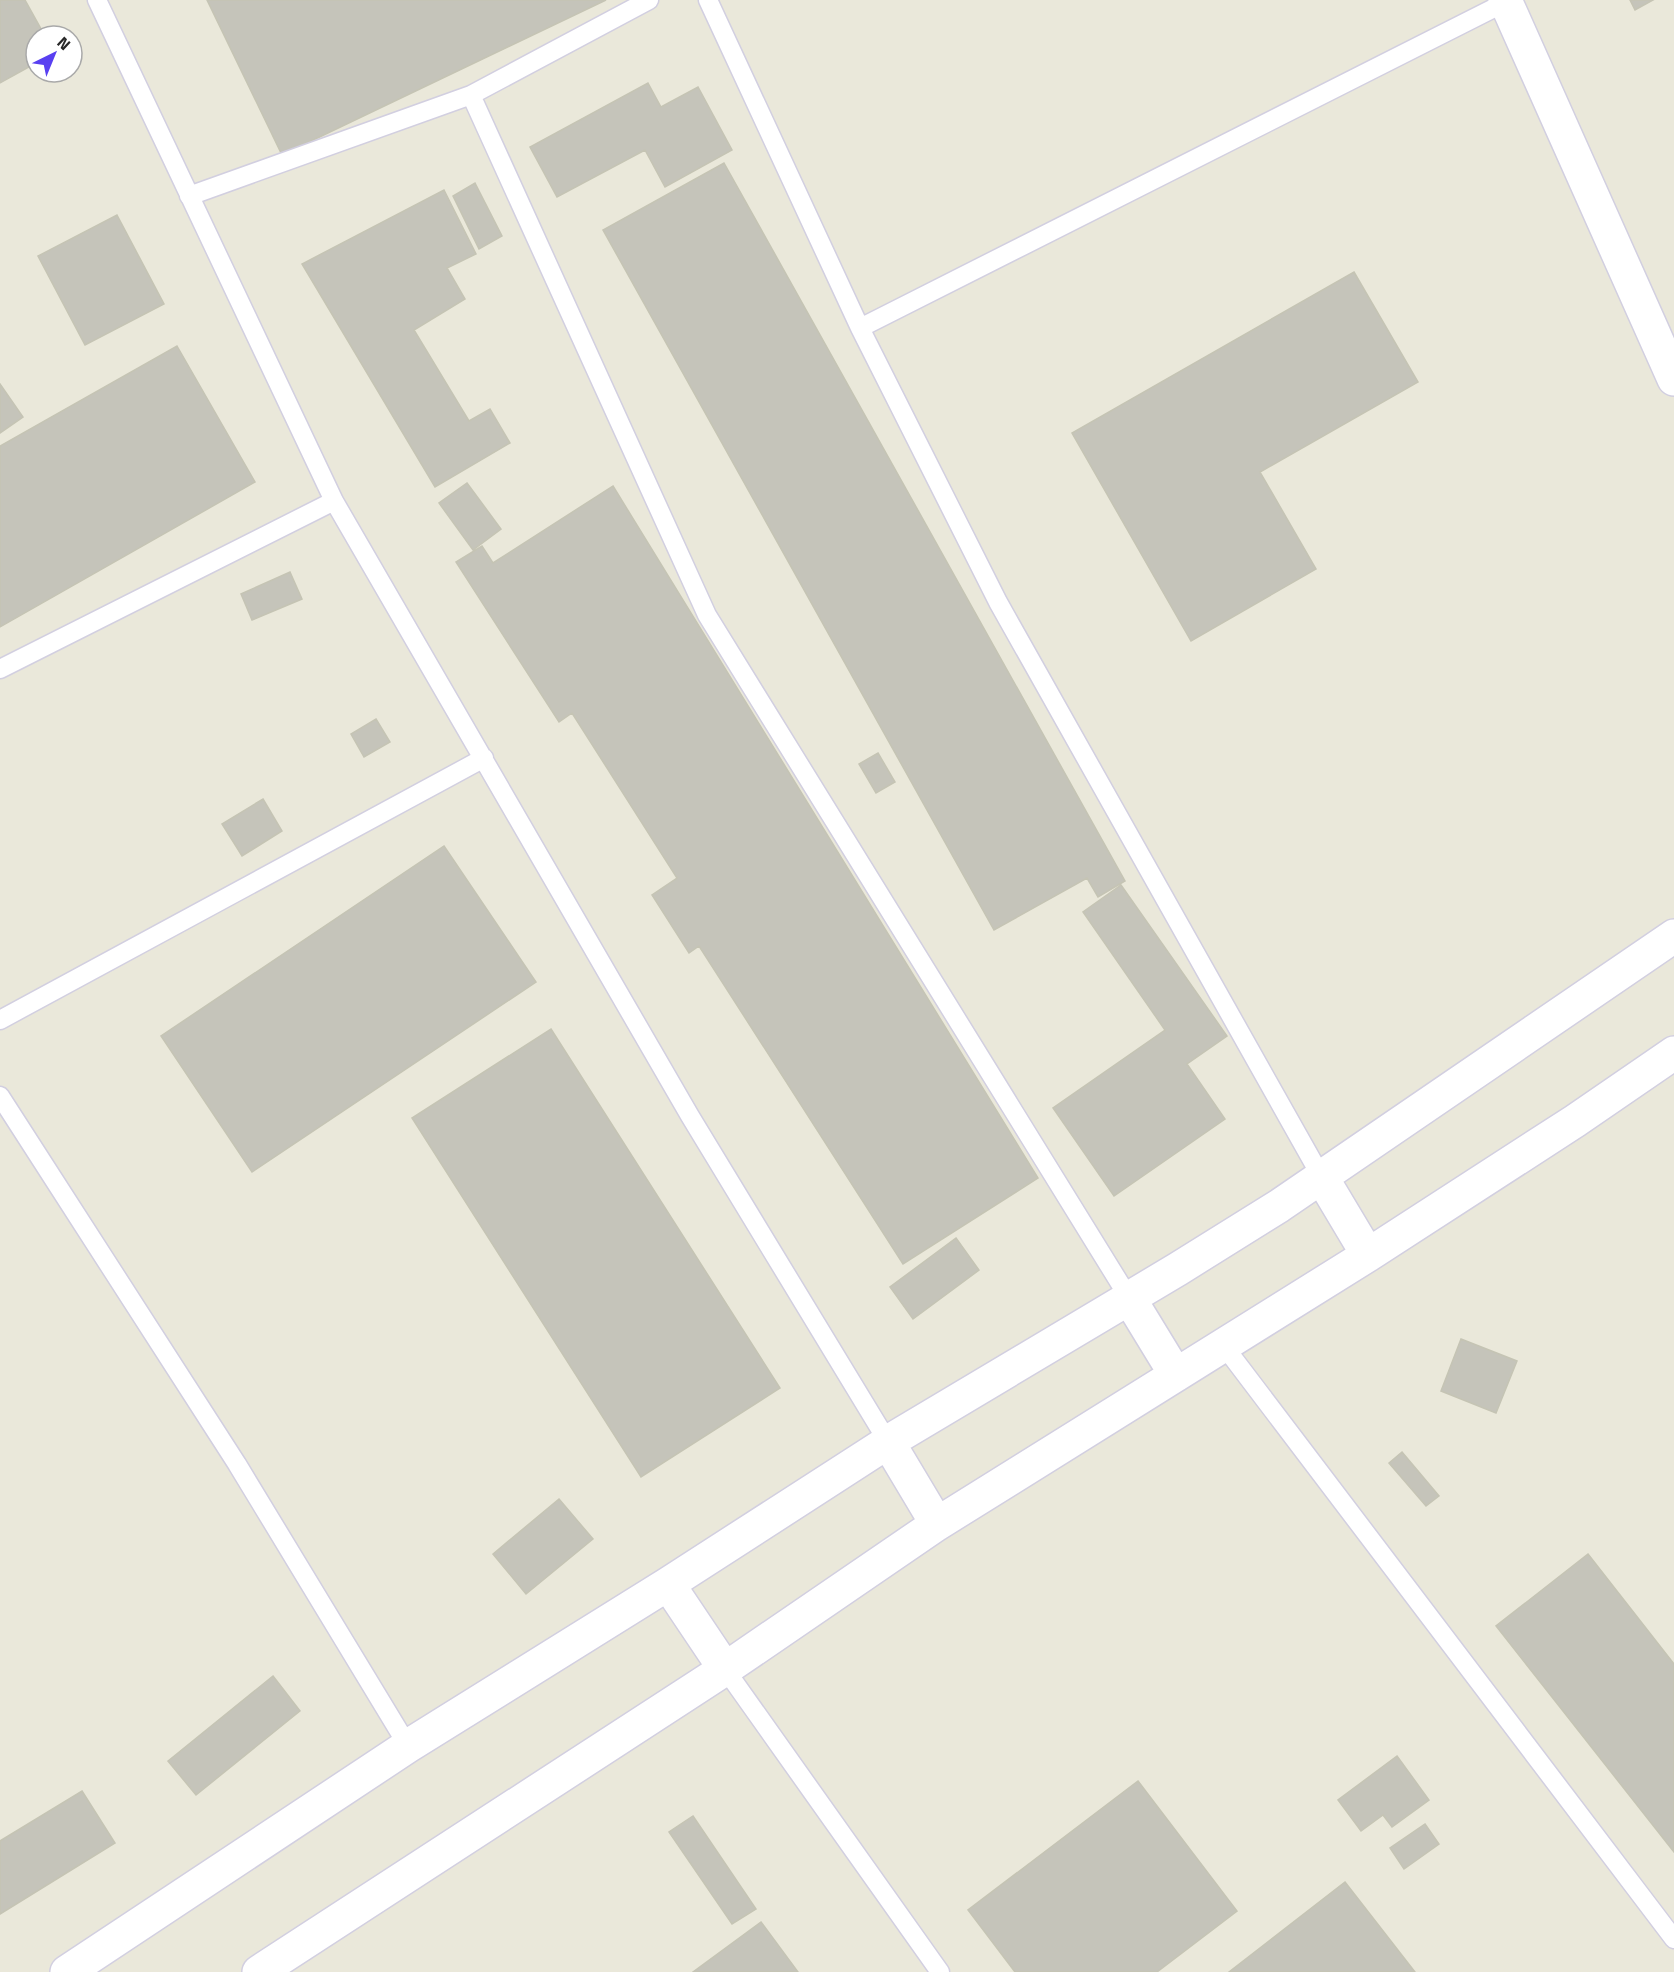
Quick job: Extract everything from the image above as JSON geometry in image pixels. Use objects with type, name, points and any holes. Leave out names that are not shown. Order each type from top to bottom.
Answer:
[{"type":"street","points":[[1505,1],[1674,379]]},
{"type":"street","points":[[67,1972],[408,1746],[668,1584],[888,1442],[1129,1298],[1322,1178],[1674,936]]},
{"type":"street","points":[[259,1972],[725,1669],[936,1524],[1368,1255],[1575,1121],[1674,1053]]},
{"type":"street","points":[[1322,1178],[1368,1255]]},
{"type":"street","points":[[1129,1298],[1176,1375]]},
{"type":"street","points":[[888,1442],[936,1524]]},
{"type":"street","points":[[668,1584],[725,1669]]},
{"type":"lane","points":[[97,0],[334,501],[690,1116],[888,1442]]},
{"type":"lane","points":[[189,196],[471,95],[650,0]]},
{"type":"lane","points":[[708,0],[860,328],[998,602],[1322,1178]]},
{"type":"lane","points":[[860,328],[1505,1]]},
{"type":"lane","points":[[471,95],[707,615],[1129,1298]]},
{"type":"lane","points":[[0,669],[334,501]]},
{"type":"lane","points":[[0,1020],[484,758]]},
{"type":"lane","points":[[0,1096],[231,1454],[408,1746]]},
{"type":"lane","points":[[1224,1346],[1674,1939]]},
{"type":"lane","points":[[725,1669],[940,1972]]},
{"type":"building","points":[[0,0],[25,0],[38,24],[24,24],[24,70],[0,83]]},
{"type":"building","points":[[207,0],[606,0],[282,155]]},
{"type":"building","points":[[1630,0],[1653,0],[1635,10]]},
{"type":"building","points":[[648,83],[661,107],[698,87],[732,150],[665,187],[645,150],[557,197],[530,147]]},
{"type":"building","points":[[724,163],[1125,881],[1098,897],[1087,878],[994,930],[603,230]]},
{"type":"building","points":[[475,183],[502,236],[479,249],[453,196]]},
{"type":"building","points":[[444,190],[476,254],[447,268],[465,299],[414,330],[469,421],[490,409],[510,443],[435,487],[302,264]]},
{"type":"building","points":[[117,215],[164,304],[85,345],[38,256]]},
{"type":"building","points":[[1354,272],[1418,382],[1260,472],[1316,569],[1191,641],[1072,433]]},
{"type":"building","points":[[177,346],[255,482],[0,627],[0,446]]},
{"type":"building","points":[[0,384],[23,417],[0,433]]},
{"type":"building","points":[[467,483],[501,529],[473,550],[439,503]]},
{"type":"building","points":[[613,486],[1038,1178],[903,1264],[699,946],[689,953],[652,895],[677,878],[572,713],[559,722],[456,562],[482,546],[493,563]]},
{"type":"building","points":[[290,572],[302,599],[252,620],[241,594]]},
{"type":"building","points":[[376,719],[390,742],[364,757],[351,734]]},
{"type":"building","points":[[878,753],[895,782],[876,793],[859,764]]},
{"type":"building","points":[[263,799],[282,831],[242,856],[222,824]]},
{"type":"building","points":[[444,846],[536,982],[252,1172],[161,1036]]},
{"type":"building","points":[[1121,885],[1227,1036],[1187,1064],[1225,1119],[1114,1196],[1053,1108],[1165,1030],[1083,912]]},
{"type":"building","points":[[551,1029],[780,1388],[641,1477],[412,1118]]},
{"type":"building","points":[[956,1238],[979,1270],[913,1319],[890,1287]]},
{"type":"building","points":[[1461,1339],[1517,1361],[1496,1413],[1441,1391]]},
{"type":"building","points":[[1402,1452],[1439,1496],[1426,1506],[1389,1463]]},
{"type":"building","points":[[559,1499],[593,1539],[526,1594],[493,1554]]},
{"type":"building","points":[[1588,1554],[1674,1664],[1674,1852],[1496,1626]]},
{"type":"building","points":[[273,1676],[300,1711],[196,1795],[168,1761]]},
{"type":"building","points":[[1397,1756],[1429,1800],[1392,1827],[1383,1815],[1361,1831],[1338,1800]]},
{"type":"building","points":[[1138,1781],[1237,1911],[1157,1972],[1015,1972],[968,1910]]},
{"type":"building","points":[[82,1791],[115,1843],[0,1914],[0,1841]]},
{"type":"building","points":[[693,1816],[756,1909],[732,1924],[669,1832]]},
{"type":"building","points":[[1425,1824],[1439,1844],[1404,1869],[1390,1848]]},
{"type":"building","points":[[1345,1882],[1415,1972],[1229,1972]]},
{"type":"building","points":[[761,1922],[798,1972],[693,1972]]}]
